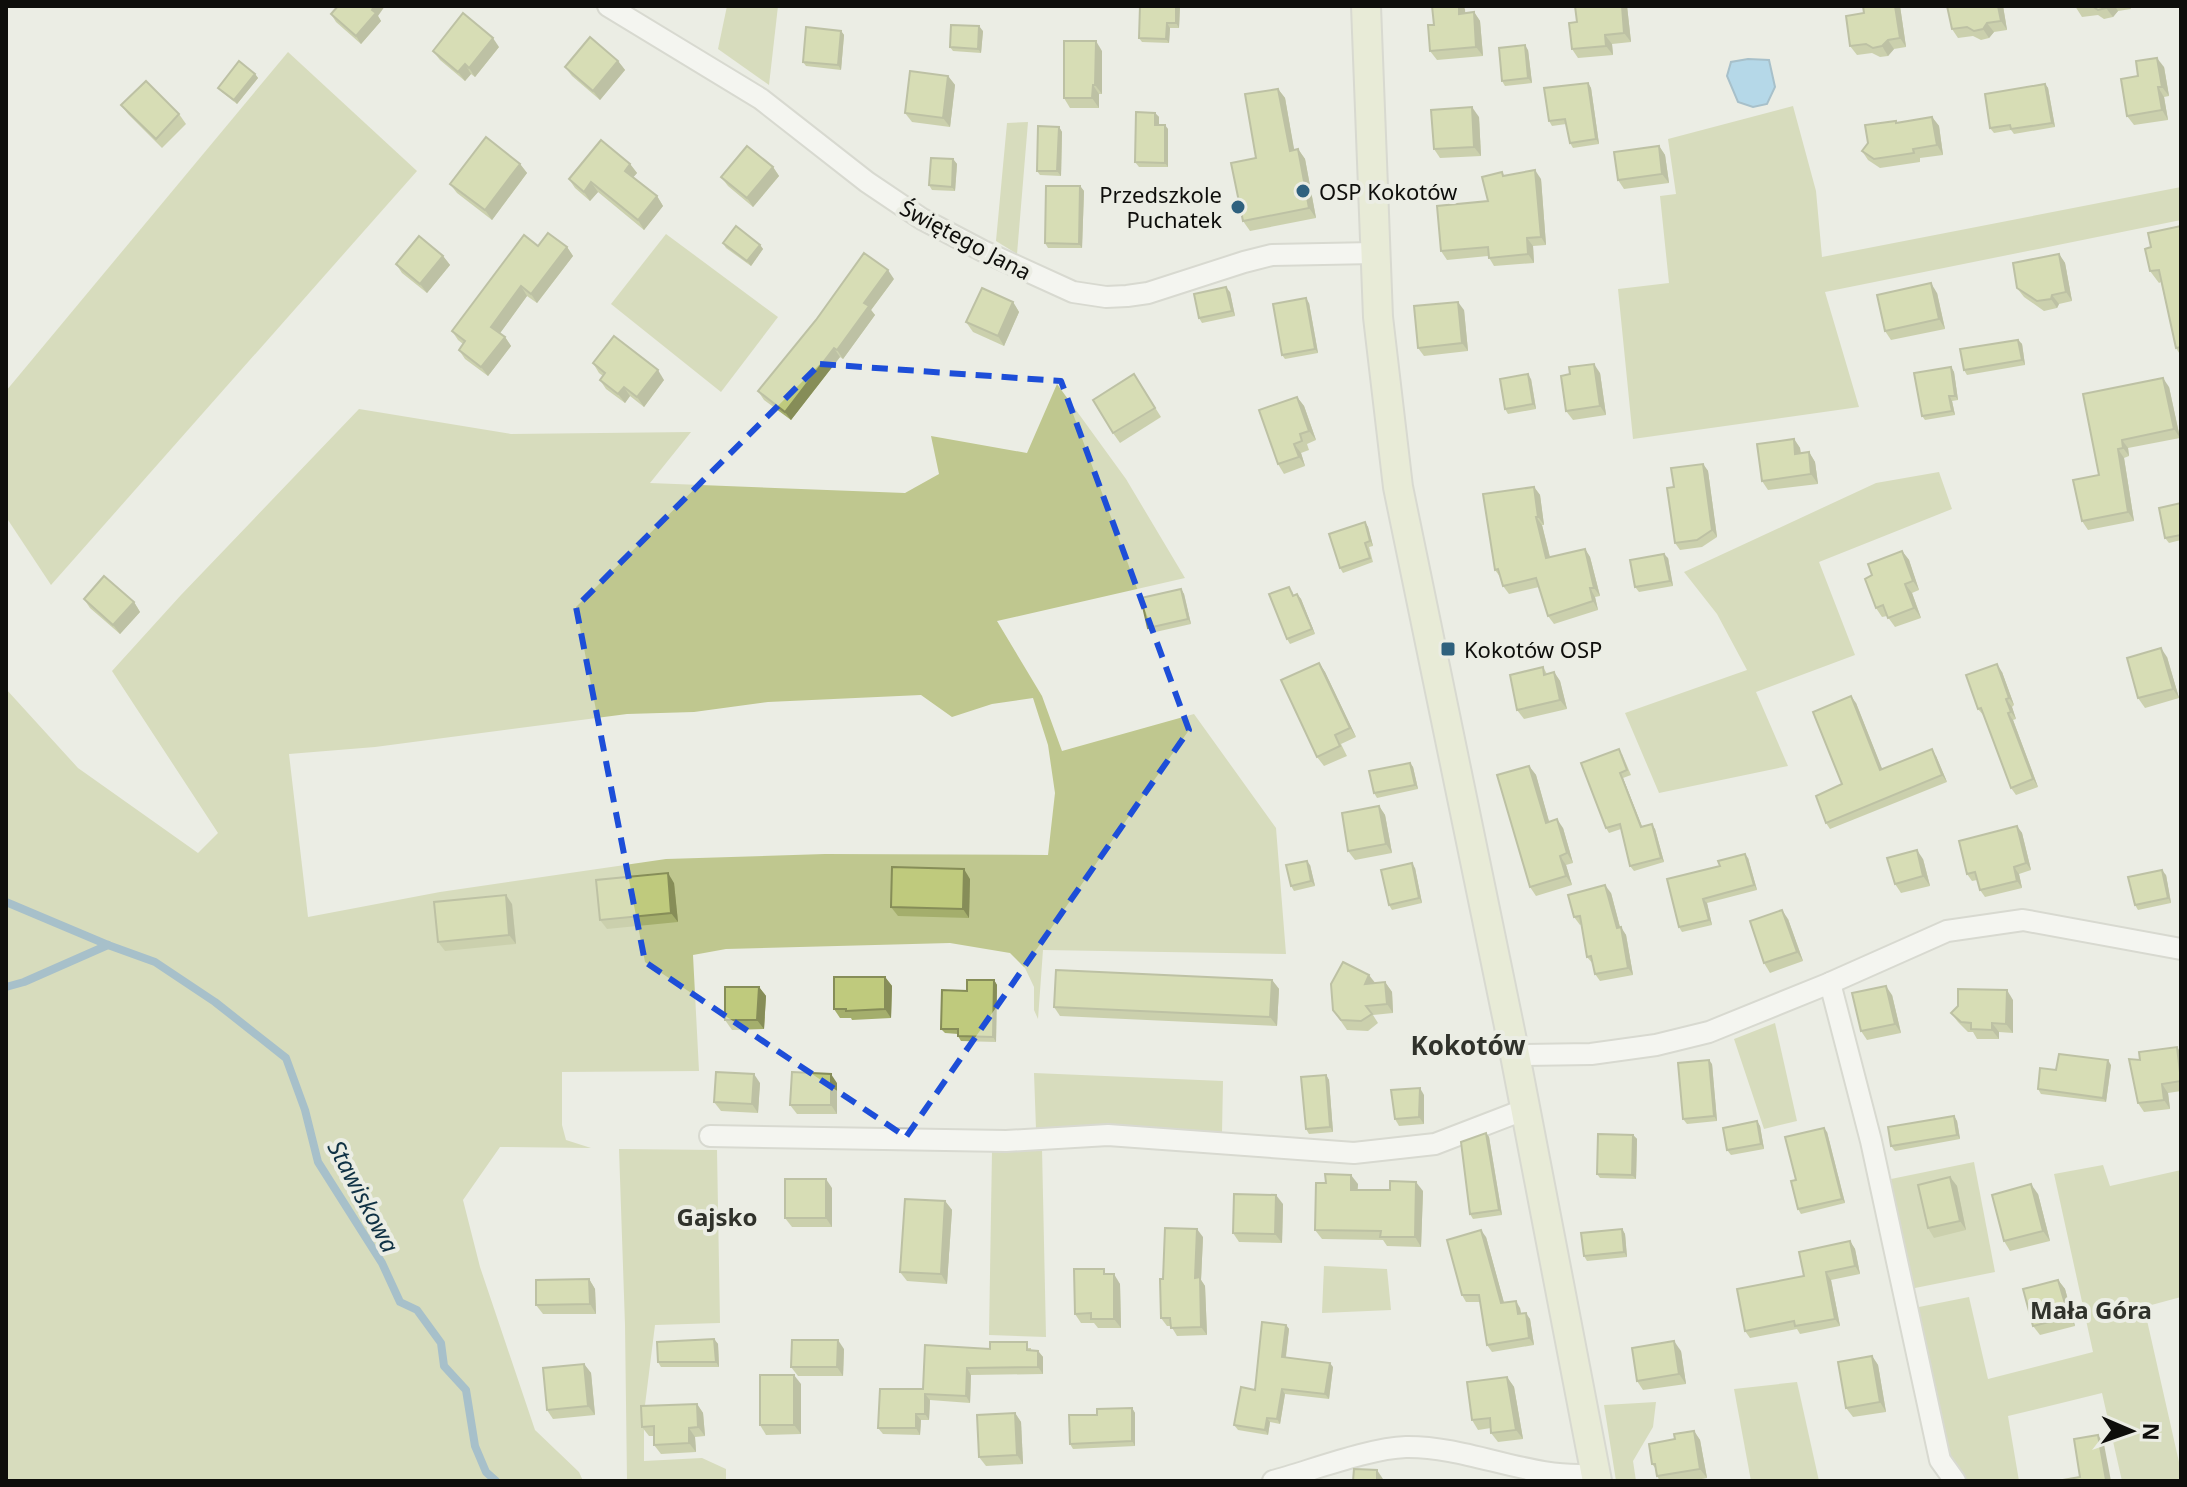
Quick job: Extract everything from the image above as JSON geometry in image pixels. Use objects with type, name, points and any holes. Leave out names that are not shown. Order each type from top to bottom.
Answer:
[{"type":"street","name":"Świętego Jana","points":[[608,6],[761,99],[867,182],[922,219],[1073,292],[1106,297],[1148,293],[1272,255],[1374,253]]},
{"type":"street","points":[[1273,1481],[1357,1457],[1406,1447],[1532,1470],[1596,1477],[1526,1109],[1398,487],[1383,377],[1374,253],[1366,6]]},
{"type":"street","points":[[1515,1055],[1591,1054],[1656,1045],[1709,1032],[1947,931],[2023,920],[2181,949]]},
{"type":"street","points":[[1830,983],[1871,1141],[1940,1460],[1955,1481]]},
{"type":"street","points":[[710,1136],[1006,1141],[1108,1135],[1354,1153],[1435,1144],[1526,1109]]},
{"type":"highlighted area","points":[[820,364],[1061,381],[1189,730],[906,1137],[645,962],[576,607]]},
{"type":"green space","points":[[727,6],[778,6],[769,85],[718,49]]},
{"type":"green space","points":[[288,52],[417,171],[51,585],[6,517],[6,391]]},
{"type":"green space","points":[[1793,106],[1816,191],[1822,257],[2181,187],[2181,220],[1825,292],[1859,407],[1633,439],[1618,289],[1669,283],[1660,196],[1676,194],[1668,139]]},
{"type":"green space","points":[[1028,122],[1017,254],[996,241],[1007,123]]},
{"type":"green space","points":[[666,234],[778,317],[721,392],[611,304]]},
{"type":"green space","points":[[1057,384],[1126,479],[1185,578],[997,621],[1042,696],[1062,751],[1194,714],[1276,828],[1286,954],[1043,950],[1038,1019],[1034,1010],[1034,987],[1025,968],[1010,953],[950,943],[726,949],[693,955],[699,1071],[562,1072],[562,1125],[566,1140],[591,1148],[500,1147],[463,1200],[480,1267],[535,1430],[579,1472],[583,1481],[6,1481],[6,689],[78,768],[198,853],[218,833],[112,671],[359,409],[511,434],[691,432],[650,483],[905,493],[939,474],[931,436],[1027,453]],"holes":[[[921,695],[952,717],[992,704],[1033,698],[1048,745],[1055,793],[1048,855],[825,854],[666,859],[440,892],[308,917],[289,754],[375,747],[627,714],[694,712],[768,702]]]},
{"type":"green space","points":[[1939,472],[1952,509],[1819,562],[1855,655],[1756,692],[1788,766],[1659,793],[1625,713],[1747,670],[1717,614],[1684,572],[1876,483]]},
{"type":"green space","points":[[1775,1023],[1797,1121],[1764,1129],[1734,1039]]},
{"type":"green space","points":[[1034,1073],[1223,1081],[1222,1133],[1123,1125],[1036,1129]]},
{"type":"green space","points":[[1042,1148],[1046,1337],[989,1335],[992,1151]]},
{"type":"green space","points":[[619,1149],[717,1150],[720,1323],[655,1325],[644,1413],[644,1461],[702,1458],[726,1469],[726,1481],[627,1481]]},
{"type":"green space","points":[[1974,1162],[1995,1272],[1910,1289],[1891,1179]]},
{"type":"green space","points":[[2103,1165],[2110,1186],[2181,1170],[2181,1297],[2144,1307],[2181,1481],[2122,1481],[2102,1393],[2008,1416],[2019,1481],[1963,1481],[1945,1452],[1914,1308],[1969,1297],[1988,1379],[2093,1352],[2054,1174]]},
{"type":"green space","points":[[1324,1266],[1387,1269],[1391,1310],[1322,1313]]},
{"type":"green space","points":[[1797,1382],[1819,1481],[1751,1481],[1734,1389]]},
{"type":"green space","points":[[1656,1402],[1653,1427],[1633,1461],[1636,1481],[1616,1481],[1604,1405]]},
{"type":"water","points":[[1769,60],[1775,87],[1767,104],[1753,107],[1738,102],[1727,76],[1731,62]]},
{"type":"building","points":[[338,6],[374,6],[372,10],[376,13],[356,36],[331,14]]},
{"type":"building","points":[[1140,6],[1176,6],[1176,23],[1167,23],[1166,39],[1139,38]]},
{"type":"building","points":[[1432,6],[1459,6],[1459,14],[1474,12],[1476,47],[1430,51],[1428,25],[1434,25]]},
{"type":"building","points":[[1575,6],[1622,6],[1624,33],[1605,35],[1606,46],[1572,49],[1569,23],[1577,22]]},
{"type":"building","points":[[1863,6],[1895,6],[1900,38],[1873,48],[1866,44],[1850,46],[1846,16],[1864,13]]},
{"type":"building","points":[[1947,6],[1998,6],[2001,21],[1987,23],[1983,29],[1974,31],[1967,27],[1952,29]]},
{"type":"building","points":[[463,13],[493,38],[469,68],[465,64],[458,72],[433,51]]},
{"type":"building","points":[[951,25],[979,26],[978,49],[950,47]]},
{"type":"building","points":[[806,27],[841,31],[838,65],[803,62]]},
{"type":"building","points":[[590,37],[618,61],[593,91],[565,67]]},
{"type":"building","points":[[1064,41],[1096,41],[1092,98],[1064,98]]},
{"type":"building","points":[[1525,45],[1528,78],[1502,81],[1499,48]]},
{"type":"building","points":[[2157,58],[2162,110],[2127,116],[2121,79],[2138,76],[2136,61]]},
{"type":"building","points":[[239,61],[255,74],[234,100],[218,88]]},
{"type":"building","points":[[910,71],[948,76],[943,118],[905,113]]},
{"type":"building","points":[[146,81],[179,114],[156,139],[121,105]]},
{"type":"building","points":[[1588,83],[1596,139],[1570,143],[1565,119],[1549,121],[1544,88]]},
{"type":"building","points":[[2045,84],[2052,123],[2011,129],[2010,125],[1990,128],[1985,94]]},
{"type":"building","points":[[1278,89],[1290,151],[1298,149],[1309,208],[1243,221],[1231,163],[1256,158],[1245,94]]},
{"type":"building","points":[[1472,107],[1474,147],[1434,149],[1431,110]]},
{"type":"building","points":[[1136,112],[1155,113],[1155,125],[1165,125],[1165,163],[1135,162]]},
{"type":"building","points":[[1932,117],[1937,145],[1913,149],[1914,153],[1874,159],[1862,151],[1868,143],[1865,125]]},
{"type":"building","points":[[1038,126],[1059,127],[1057,171],[1037,171]]},
{"type":"building","points":[[486,137],[520,164],[485,210],[450,184]]},
{"type":"building","points":[[601,140],[630,164],[625,171],[657,196],[638,220],[591,182],[584,192],[569,179]]},
{"type":"building","points":[[747,146],[773,167],[747,198],[721,177]]},
{"type":"building","points":[[1659,146],[1662,174],[1618,180],[1614,152]]},
{"type":"building","points":[[931,158],[953,159],[952,187],[929,185]]},
{"type":"building","points":[[1535,170],[1541,237],[1527,238],[1528,254],[1489,258],[1488,247],[1441,251],[1437,206],[1488,201],[1482,177]]},
{"type":"building","points":[[1046,186],[1080,186],[1079,244],[1045,243]]},
{"type":"building","points":[[736,226],[760,245],[747,261],[723,243]]},
{"type":"building","points":[[2181,226],[2181,347],[2176,348],[2159,270],[2150,271],[2145,249],[2151,247],[2148,233]]},
{"type":"building","points":[[548,233],[567,247],[531,294],[521,286],[491,327],[505,337],[481,367],[459,350],[465,341],[452,331],[524,235],[538,246]]},
{"type":"building","points":[[419,236],[443,256],[420,284],[396,264]]},
{"type":"building","points":[[864,253],[888,270],[864,303],[869,306],[785,412],[758,391],[816,320]]},
{"type":"building","points":[[2059,254],[2066,292],[2037,301],[2017,288],[2013,263]]},
{"type":"building","points":[[1931,283],[1939,319],[1885,331],[1877,295]]},
{"type":"building","points":[[1226,287],[1232,311],[1199,318],[1194,294]]},
{"type":"building","points":[[982,288],[1013,302],[998,336],[966,322]]},
{"type":"building","points":[[1306,298],[1315,349],[1282,355],[1273,304]]},
{"type":"building","points":[[1458,302],[1462,343],[1418,348],[1414,306]]},
{"type":"building","points":[[614,336],[658,370],[637,397],[624,387],[618,394],[600,380],[605,373],[593,363]]},
{"type":"building","points":[[2018,340],[2022,360],[1964,370],[1960,349]]},
{"type":"building","points":[[1594,364],[1600,406],[1566,411],[1561,376],[1570,374],[1569,367]]},
{"type":"building","points":[[1951,367],[1955,396],[1949,396],[1952,411],[1922,416],[1914,373]]},
{"type":"building","points":[[1134,374],[1155,408],[1113,433],[1093,400]]},
{"type":"building","points":[[1528,374],[1533,404],[1505,409],[1500,379]]},
{"type":"building","points":[[2163,378],[2174,429],[2122,440],[2123,448],[2118,449],[2128,512],[2082,521],[2073,480],[2099,475],[2083,394]]},
{"type":"building","points":[[1297,397],[1309,431],[1300,434],[1302,441],[1294,444],[1299,457],[1278,464],[1259,410]]},
{"type":"building","points":[[1794,439],[1795,454],[1809,452],[1811,474],[1762,481],[1757,444]]},
{"type":"building","points":[[1703,464],[1712,530],[1697,540],[1675,543],[1667,488],[1674,487],[1671,468]]},
{"type":"building","points":[[1534,487],[1536,517],[1546,558],[1585,549],[1594,588],[1590,588],[1593,601],[1548,616],[1536,578],[1503,586],[1498,569],[1495,570],[1483,494]]},
{"type":"building","points":[[2181,503],[2181,535],[2165,538],[2159,508]]},
{"type":"building","points":[[1365,522],[1370,541],[1365,543],[1370,558],[1340,568],[1329,534]]},
{"type":"building","points":[[1902,551],[1913,581],[1905,584],[1914,608],[1888,618],[1883,605],[1876,608],[1865,579],[1872,575],[1868,564]]},
{"type":"building","points":[[1664,554],[1670,581],[1635,587],[1630,560]]},
{"type":"building","points":[[104,576],[134,602],[113,625],[84,599]]},
{"type":"building","points":[[1289,587],[1293,596],[1297,594],[1312,629],[1287,639],[1269,594]]},
{"type":"building","points":[[1181,589],[1188,619],[1148,628],[1141,598]]},
{"type":"building","points":[[2161,648],[2173,689],[2138,698],[2127,658]]},
{"type":"building","points":[[1319,663],[1350,728],[1335,735],[1340,746],[1317,757],[1281,680]]},
{"type":"building","points":[[1997,664],[2009,698],[2006,699],[2011,712],[2008,713],[2033,779],[2011,788],[1966,675]]},
{"type":"building","points":[[1543,667],[1544,675],[1554,672],[1560,700],[1517,710],[1510,675]]},
{"type":"building","points":[[1851,696],[1880,770],[1932,749],[1942,775],[1826,823],[1816,796],[1842,784],[1813,712]]},
{"type":"building","points":[[1619,749],[1627,770],[1620,773],[1641,827],[1652,824],[1661,858],[1630,866],[1620,824],[1606,828],[1581,763]]},
{"type":"building","points":[[1410,763],[1415,785],[1374,793],[1369,771]]},
{"type":"building","points":[[1529,766],[1546,823],[1557,819],[1567,853],[1560,856],[1566,876],[1530,887],[1497,775]]},
{"type":"building","points":[[1379,806],[1386,844],[1348,851],[1342,813]]},
{"type":"building","points":[[2017,826],[2026,863],[2014,867],[2017,881],[1980,890],[1975,872],[1967,874],[1959,841]]},
{"type":"building","points":[[1917,850],[1923,876],[1895,884],[1887,858]]},
{"type":"building","points":[[1745,854],[1754,885],[1703,899],[1709,920],[1679,927],[1667,879],[1720,866],[1718,861]]},
{"type":"building","points":[[1307,861],[1311,881],[1291,886],[1286,865]]},
{"type":"building","points":[[1412,863],[1419,898],[1389,905],[1381,870]]},
{"type":"building","points":[[892,867],[964,869],[963,909],[891,907]]},
{"type":"building","points":[[2162,870],[2168,898],[2135,905],[2128,877]]},
{"type":"building","points":[[668,873],[671,913],[600,920],[596,880]]},
{"type":"building","points":[[1605,885],[1617,928],[1621,927],[1628,968],[1595,974],[1591,956],[1587,957],[1580,916],[1574,917],[1568,895]]},
{"type":"building","points":[[506,895],[509,935],[438,942],[434,902]]},
{"type":"building","points":[[1782,910],[1797,952],[1764,963],[1750,921]]},
{"type":"building","points":[[1343,962],[1369,975],[1365,984],[1385,982],[1387,1004],[1366,1006],[1372,1014],[1361,1021],[1341,1020],[1333,1010],[1331,984]]},
{"type":"building","points":[[1056,970],[1272,980],[1270,1017],[1054,1007]]},
{"type":"building","points":[[834,977],[885,977],[885,1009],[834,1009]]},
{"type":"building","points":[[967,980],[994,980],[993,1037],[958,1036],[958,1029],[941,1029],[942,990],[967,991]]},
{"type":"building","points":[[1886,986],[1895,1024],[1861,1031],[1852,993]]},
{"type":"building","points":[[725,987],[759,987],[757,1020],[725,1020]]},
{"type":"building","points":[[1958,989],[2007,990],[2006,1024],[1992,1023],[1992,1030],[1971,1029],[1971,1023],[1961,1022],[1951,1013],[1958,1006]]},
{"type":"building","points":[[2177,1047],[2181,1081],[2162,1084],[2164,1100],[2138,1103],[2129,1059],[2140,1060],[2139,1052]]},
{"type":"building","points":[[2059,1054],[2108,1060],[2103,1098],[2038,1089],[2040,1068],[2056,1070]]},
{"type":"building","points":[[1709,1060],[1714,1116],[1683,1119],[1678,1063]]},
{"type":"building","points":[[716,1072],[754,1074],[752,1104],[714,1102]]},
{"type":"building","points":[[792,1072],[831,1074],[831,1105],[790,1105]]},
{"type":"building","points":[[1326,1075],[1330,1127],[1306,1129],[1301,1077]]},
{"type":"building","points":[[1420,1088],[1419,1117],[1395,1119],[1391,1090]]},
{"type":"building","points":[[1954,1116],[1957,1135],[1891,1146],[1888,1127]]},
{"type":"building","points":[[1757,1121],[1761,1144],[1727,1150],[1723,1128]]},
{"type":"building","points":[[1824,1128],[1842,1199],[1798,1209],[1791,1181],[1796,1180],[1785,1137]]},
{"type":"building","points":[[1486,1133],[1499,1210],[1470,1214],[1461,1142]]},
{"type":"building","points":[[1598,1134],[1633,1135],[1632,1175],[1597,1174]]},
{"type":"building","points":[[1325,1174],[1351,1175],[1351,1190],[1390,1190],[1390,1181],[1416,1182],[1415,1237],[1380,1237],[1381,1231],[1315,1230],[1316,1183],[1326,1183]]},
{"type":"building","points":[[1950,1177],[1960,1221],[1928,1228],[1918,1185]]},
{"type":"building","points":[[785,1179],[826,1179],[826,1218],[785,1218]]},
{"type":"building","points":[[2031,1184],[2043,1231],[2004,1241],[1992,1195]]},
{"type":"building","points":[[1234,1194],[1276,1195],[1275,1234],[1233,1233]]},
{"type":"building","points":[[905,1199],[945,1201],[941,1274],[900,1272]]},
{"type":"building","points":[[1165,1228],[1197,1229],[1195,1278],[1200,1277],[1201,1327],[1171,1328],[1170,1318],[1161,1318],[1160,1279],[1163,1279]]},
{"type":"building","points":[[1622,1229],[1624,1252],[1584,1256],[1581,1233]]},
{"type":"building","points":[[1481,1230],[1501,1303],[1516,1301],[1518,1314],[1526,1313],[1529,1338],[1487,1345],[1479,1295],[1462,1295],[1447,1240]]},
{"type":"building","points":[[1850,1241],[1855,1266],[1826,1272],[1835,1319],[1795,1326],[1794,1321],[1745,1331],[1737,1289],[1804,1276],[1799,1252]]},
{"type":"building","points":[[1074,1269],[1104,1269],[1104,1274],[1114,1274],[1114,1319],[1091,1319],[1091,1313],[1075,1314]]},
{"type":"building","points":[[589,1279],[590,1304],[536,1305],[536,1280]]},
{"type":"building","points":[[2058,1280],[2069,1317],[2033,1326],[2023,1289]]},
{"type":"building","points":[[1262,1322],[1286,1325],[1282,1357],[1330,1363],[1325,1394],[1282,1389],[1277,1419],[1267,1418],[1265,1430],[1234,1425],[1241,1387],[1255,1390]]},
{"type":"building","points":[[714,1339],[716,1362],[658,1362],[657,1342]]},
{"type":"building","points":[[792,1340],[838,1340],[837,1367],[791,1367]]},
{"type":"building","points":[[1674,1341],[1679,1374],[1637,1381],[1632,1348]]},
{"type":"building","points":[[990,1342],[1027,1342],[1027,1350],[1038,1351],[1038,1367],[967,1368],[966,1396],[925,1394],[925,1414],[916,1414],[916,1428],[878,1428],[880,1389],[923,1389],[925,1345],[990,1349]]},
{"type":"building","points":[[1872,1356],[1880,1402],[1846,1408],[1838,1362]]},
{"type":"building","points":[[584,1364],[588,1406],[547,1410],[543,1368]]},
{"type":"building","points":[[760,1375],[794,1375],[794,1425],[760,1425]]},
{"type":"building","points":[[1507,1377],[1516,1430],[1491,1433],[1490,1418],[1472,1420],[1467,1382]]},
{"type":"building","points":[[697,1404],[698,1427],[689,1428],[689,1443],[654,1445],[654,1426],[642,1427],[641,1406]]},
{"type":"building","points":[[1132,1408],[1132,1441],[1070,1444],[1069,1415],[1097,1415],[1097,1409]]},
{"type":"building","points":[[1015,1413],[1017,1455],[979,1457],[977,1415]]},
{"type":"building","points":[[1694,1431],[1700,1469],[1657,1476],[1649,1444],[1675,1439],[1674,1434]]},
{"type":"building","points":[[2098,1435],[2106,1480],[2057,1481],[2080,1477],[2074,1439]]},
{"type":"building","points":[[1354,1469],[1377,1470],[1377,1481],[1353,1481]]},
{"type":"waterway","name":"Stawiskowa","points":[[6,902],[155,962],[215,1002],[286,1058],[305,1110],[318,1162],[382,1263],[400,1302],[417,1310],[441,1343],[444,1366],[466,1390],[475,1446],[486,1472],[496,1481]]},
{"type":"waterway","points":[[6,987],[108,945]]},
{"type":"place","name":"OSP Kokotów","points":[[1303,191]]},
{"type":"place","name":"Przedszkole Puchatek","points":[[1238,207]]},
{"type":"place","name":"Kokotów OSP","points":[[1448,649]]},
{"type":"district","name":"Kokotów","points":[[1468,1045]]},
{"type":"district","name":"Gajsko","points":[[717,1216]]},
{"type":"district","name":"Mała Góra","points":[[2091,1309]]}]
